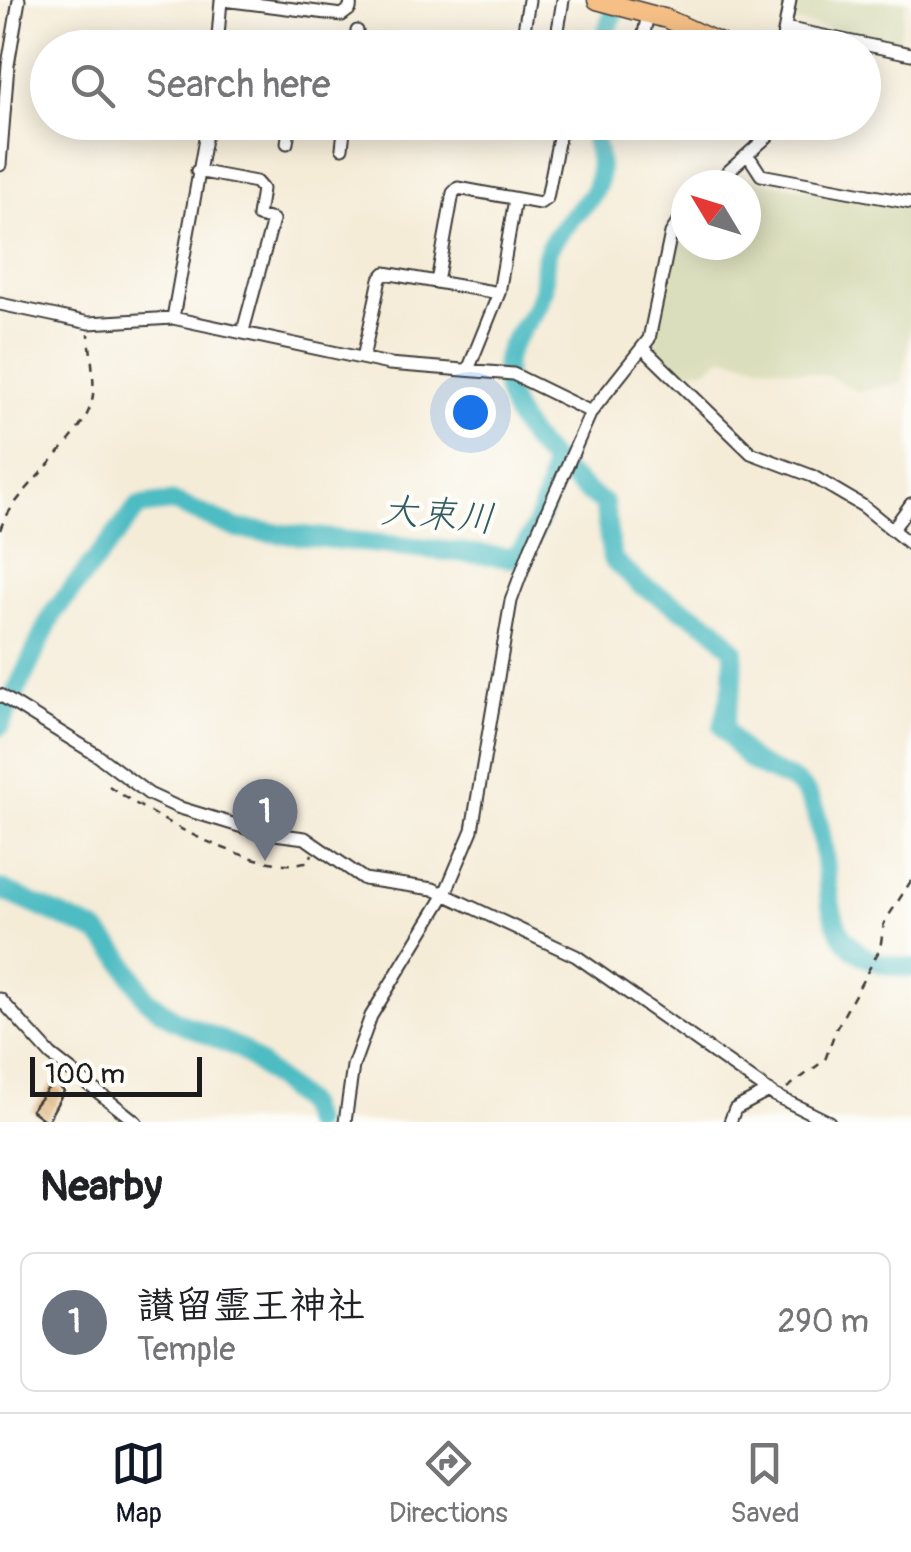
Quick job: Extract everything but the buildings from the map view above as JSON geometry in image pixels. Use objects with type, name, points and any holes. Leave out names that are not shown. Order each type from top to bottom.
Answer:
[{"type":"highway","points":[[598,0],[686,30]]},
{"type":"street","points":[[0,164],[19,0]]},
{"type":"street","points":[[219,30],[222,0],[342,15],[350,9],[350,0]]},
{"type":"street","points":[[524,30],[529,0]]},
{"type":"street","points":[[558,30],[564,0]]},
{"type":"street","points":[[790,0],[786,28],[796,30]]},
{"type":"street","points":[[642,12],[642,30]]},
{"type":"street","points":[[881,48],[911,54]]},
{"type":"street","points":[[173,318],[204,140]]},
{"type":"street","points":[[342,148],[343,140]]},
{"type":"street","points":[[436,282],[452,193],[458,188],[540,203],[547,198],[558,140]]},
{"type":"street","points":[[730,170],[759,140]]},
{"type":"street","points":[[748,155],[762,175],[911,203]]},
{"type":"street","points":[[197,171],[256,182],[262,189],[258,216],[273,220],[242,331]]},
{"type":"street","points":[[468,370],[499,293],[515,199]]},
{"type":"street","points":[[345,1122],[353,1066],[371,1016],[444,896],[472,830],[512,601],[591,412],[644,349],[671,233]]},
{"type":"street","points":[[363,358],[380,279],[385,273],[499,293]]},
{"type":"street","points":[[0,304],[89,323],[173,318],[363,358],[514,374],[591,412]]},
{"type":"street","points":[[644,349],[752,453],[812,476],[911,545]]},
{"type":"street","points":[[893,529],[911,504]]},
{"type":"street","points":[[8,701],[177,807],[259,832],[306,838],[364,880],[417,885],[576,956],[772,1094],[828,1122]]},
{"type":"street","points":[[0,1000],[52,1055],[136,1122]]},
{"type":"street","points":[[730,1122],[735,1109],[772,1094]]},
{"type":"path","points":[[0,530],[12,505],[35,484],[91,404],[89,323]]},
{"type":"path","points":[[109,786],[171,825],[253,857],[290,865],[310,862],[312,852]]},
{"type":"path","points":[[772,1094],[825,1060],[836,1029],[876,955],[884,923],[911,881]]},
{"type":"shaded area","points":[[794,0],[906,0],[898,42],[881,39],[881,30],[837,30],[791,21]]},
{"type":"shaded area","points":[[761,180],[911,209],[911,325],[902,383],[857,391],[828,376],[722,357],[707,369],[683,371],[654,349],[671,250],[671,260],[761,260]]},
{"type":"waterway","name":"大束川","points":[[607,30],[619,0]]},
{"type":"waterway","points":[[594,140],[597,184],[549,248],[539,302],[508,351],[505,382],[511,403],[535,443],[569,478],[604,504],[612,559],[639,584],[713,627],[734,650],[733,683],[723,727],[748,758],[806,792],[820,827],[831,907],[839,930],[853,949],[876,962],[911,968]]},
{"type":"waterway","name":"大束川","points":[[0,726],[53,613],[139,506],[173,502],[238,529],[513,558],[529,539],[541,514],[553,462]]},
{"type":"waterway","name":"大束川","points":[[0,889],[97,932],[120,956],[147,1000],[175,1020],[241,1049],[304,1103],[312,1122]]},
{"type":"place","name":"讃留霊王神社","points":[[265,861]]}]
